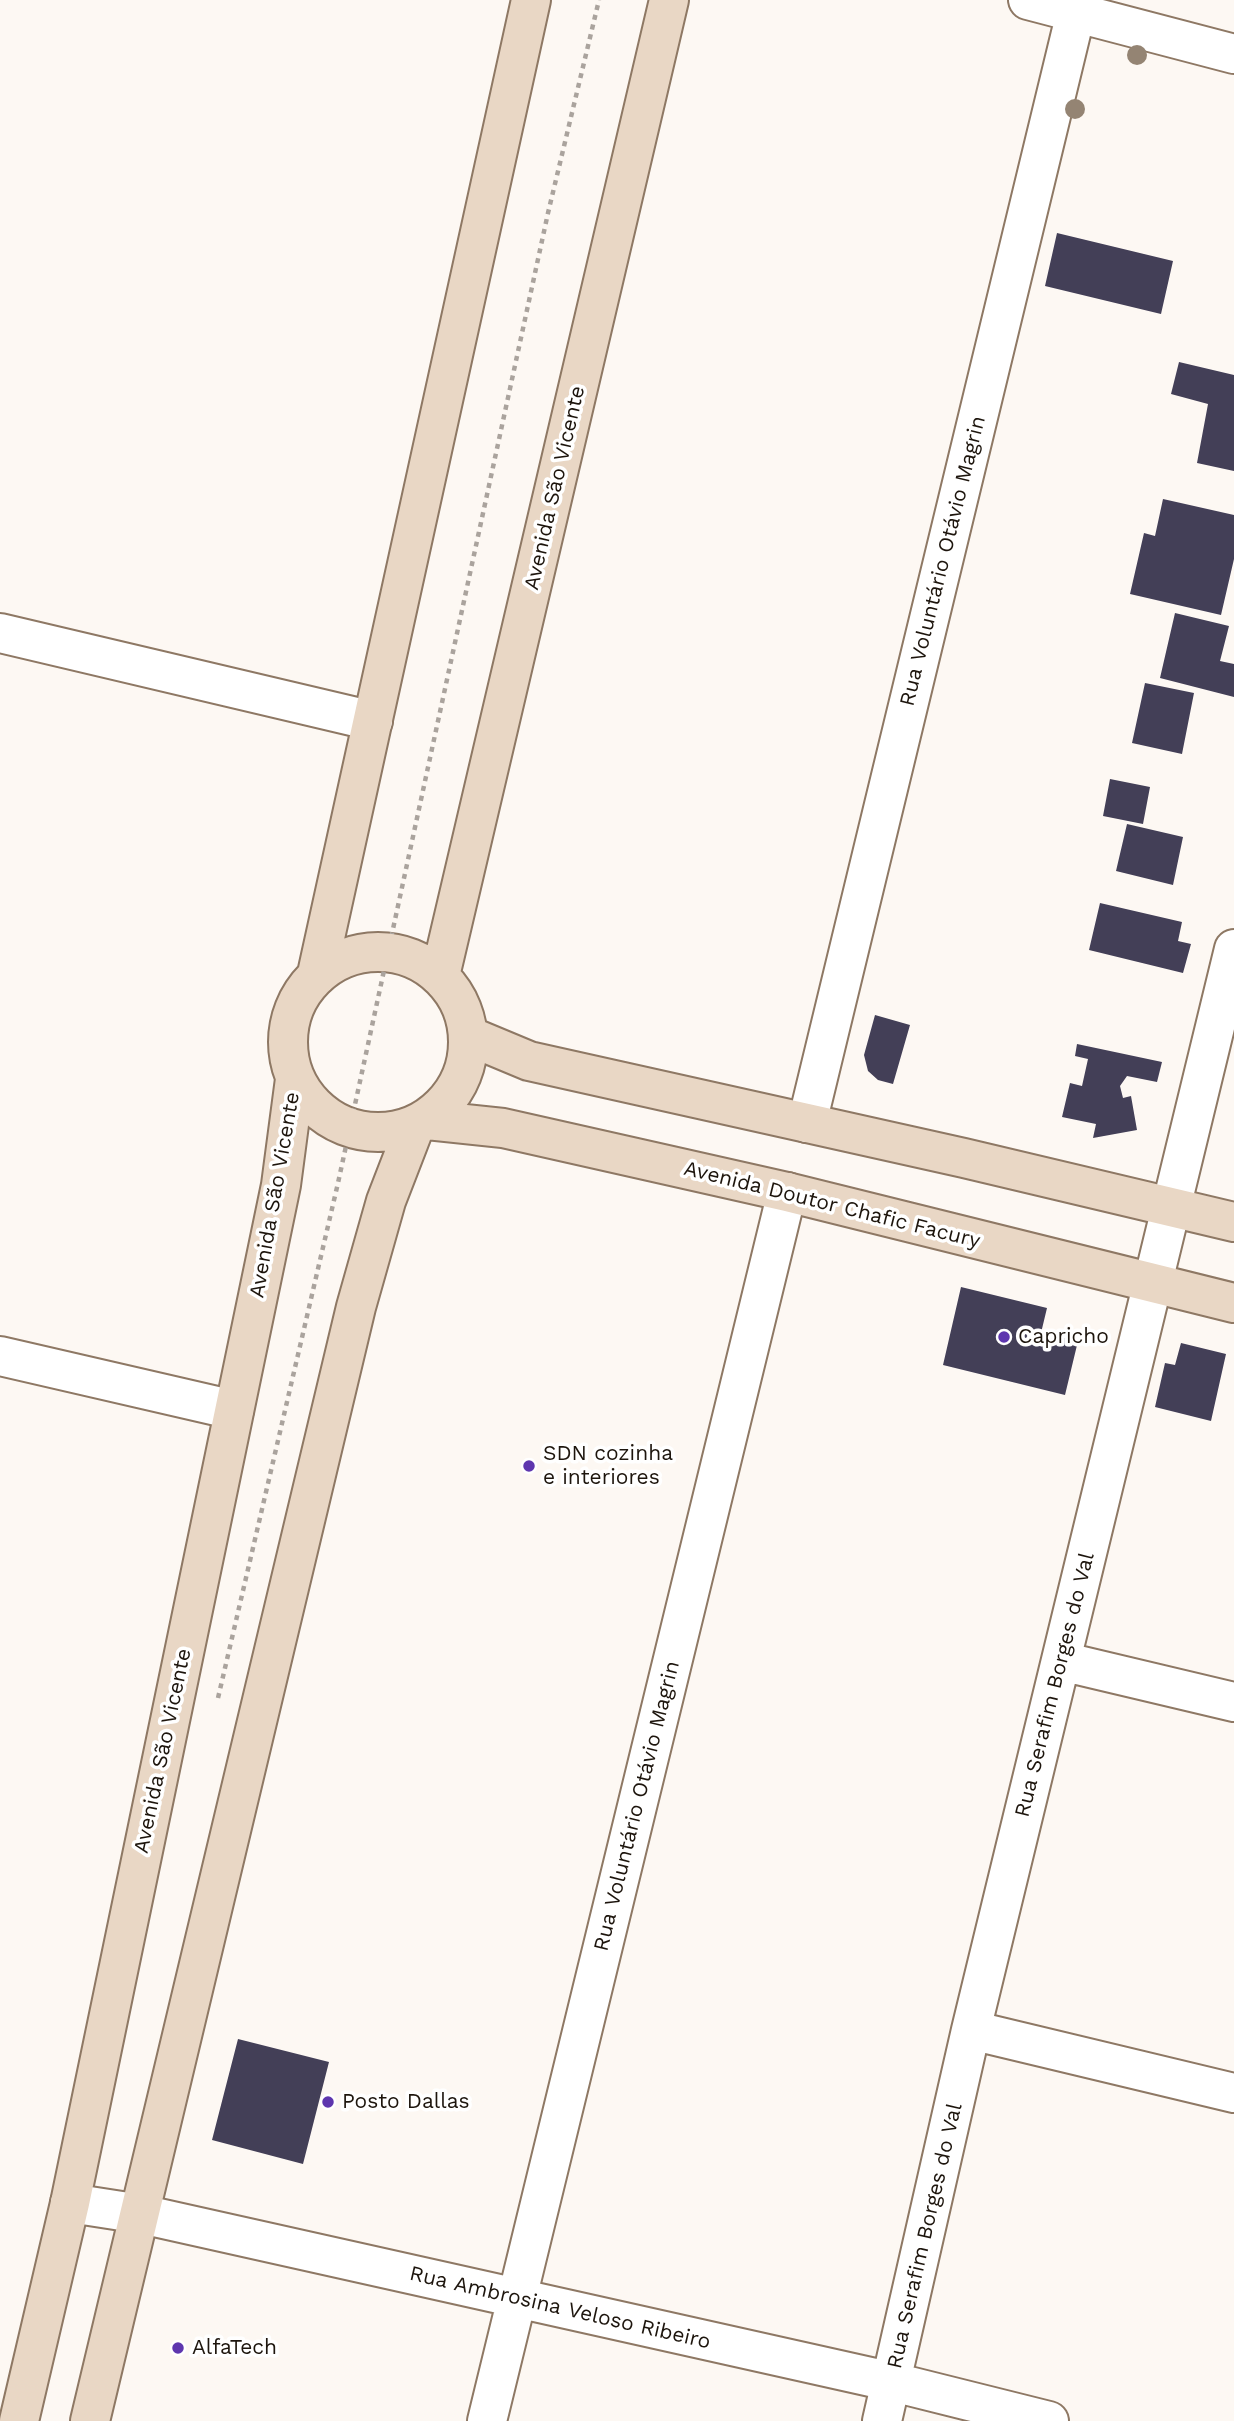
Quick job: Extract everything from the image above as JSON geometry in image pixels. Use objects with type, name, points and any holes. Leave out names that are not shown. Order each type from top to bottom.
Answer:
[{"type":"main road","points":[[317,974],[531,0]]},
{"type":"main road","name":"Avenida São Vicente","points":[[440,976],[669,0]]},
{"type":"main road","points":[[90,2421],[356,1307],[386,1202],[421,1123],[445,1104],[459,1084],[467,1060],[469,1036],[465,1014],[455,993],[440,976],[416,960],[388,951],[363,952],[338,960],[317,974],[299,997],[289,1023],[288,1052],[295,1079],[309,1101],[327,1118],[350,1129]]},
{"type":"main road","points":[[469,1036],[528,1061],[1234,1222]]},
{"type":"main road","name":"Avenida São Vicente","points":[[19,2421],[70,2203],[281,1185],[295,1079]]},
{"type":"main road","name":"Avenida Doutor Chafic Facury","points":[[350,1129],[372,1133],[394,1132],[421,1123],[503,1128],[787,1192],[1234,1303]]},
{"type":"street","points":[[1028,0],[1078,6],[1234,54]]},
{"type":"street","name":"Rua Voluntário Otávio Magrin","points":[[807,1123],[1078,6]]},
{"type":"street","points":[[0,633],[373,721]]},
{"type":"street","name":"Rua Serafim Borges do Val","points":[[882,2421],[971,2030],[1234,950]]},
{"type":"street","name":"Rua Voluntário Otávio Magrin","points":[[487,2421],[787,1192]]},
{"type":"street","points":[[0,1356],[234,1410]]},
{"type":"street","points":[[1061,1661],[1234,1702]]},
{"type":"street","points":[[971,2030],[1234,2094]]},
{"type":"street","name":"Rua Ambrosina Veloso Ribeiro","points":[[70,2203],[141,2214],[893,2382],[1049,2421]]},
{"type":"path","points":[[216,1706],[350,1129],[548,213],[599,0]]},
{"type":"building","points":[[1057,233],[1173,261],[1161,314],[1045,286]]},
{"type":"building","points":[[1179,362],[1234,375],[1234,471],[1197,463],[1208,404],[1171,394]]},
{"type":"building","points":[[1163,499],[1234,515],[1234,559],[1221,615],[1130,594],[1144,533],[1155,536]]},
{"type":"building","points":[[1175,613],[1229,626],[1220,661],[1234,664],[1234,697],[1160,678]]},
{"type":"building","points":[[1145,683],[1194,693],[1182,754],[1132,743]]},
{"type":"building","points":[[1110,779],[1150,787],[1143,824],[1103,816]]},
{"type":"building","points":[[1127,824],[1183,837],[1173,885],[1116,871]]},
{"type":"building","points":[[1100,903],[1182,922],[1178,941],[1191,944],[1183,973],[1089,950]]},
{"type":"building","points":[[875,1015],[910,1025],[893,1084],[878,1080],[868,1071],[864,1055]]},
{"type":"building","points":[[1077,1044],[1162,1062],[1157,1082],[1127,1076],[1120,1086],[1123,1098],[1131,1096],[1137,1130],[1093,1138],[1096,1124],[1062,1117],[1070,1083],[1082,1086],[1088,1059],[1075,1056]]},
{"type":"building","name":"Capricho","points":[[961,1287],[1047,1308],[1041,1333],[1078,1341],[1065,1395],[943,1365]]},
{"type":"building","points":[[1181,1343],[1226,1354],[1211,1421],[1155,1407],[1165,1363],[1175,1365]]},
{"type":"building","points":[[238,2039],[329,2062],[303,2164],[212,2140]]},
{"type":"place","name":"Capricho","points":[[1004,1337]]},
{"type":"place","name":"SDN cozinha e interiores","points":[[529,1466]]},
{"type":"place","name":"Posto Dallas","points":[[328,2102]]},
{"type":"place","name":"AlfaTech","points":[[178,2348]]}]
